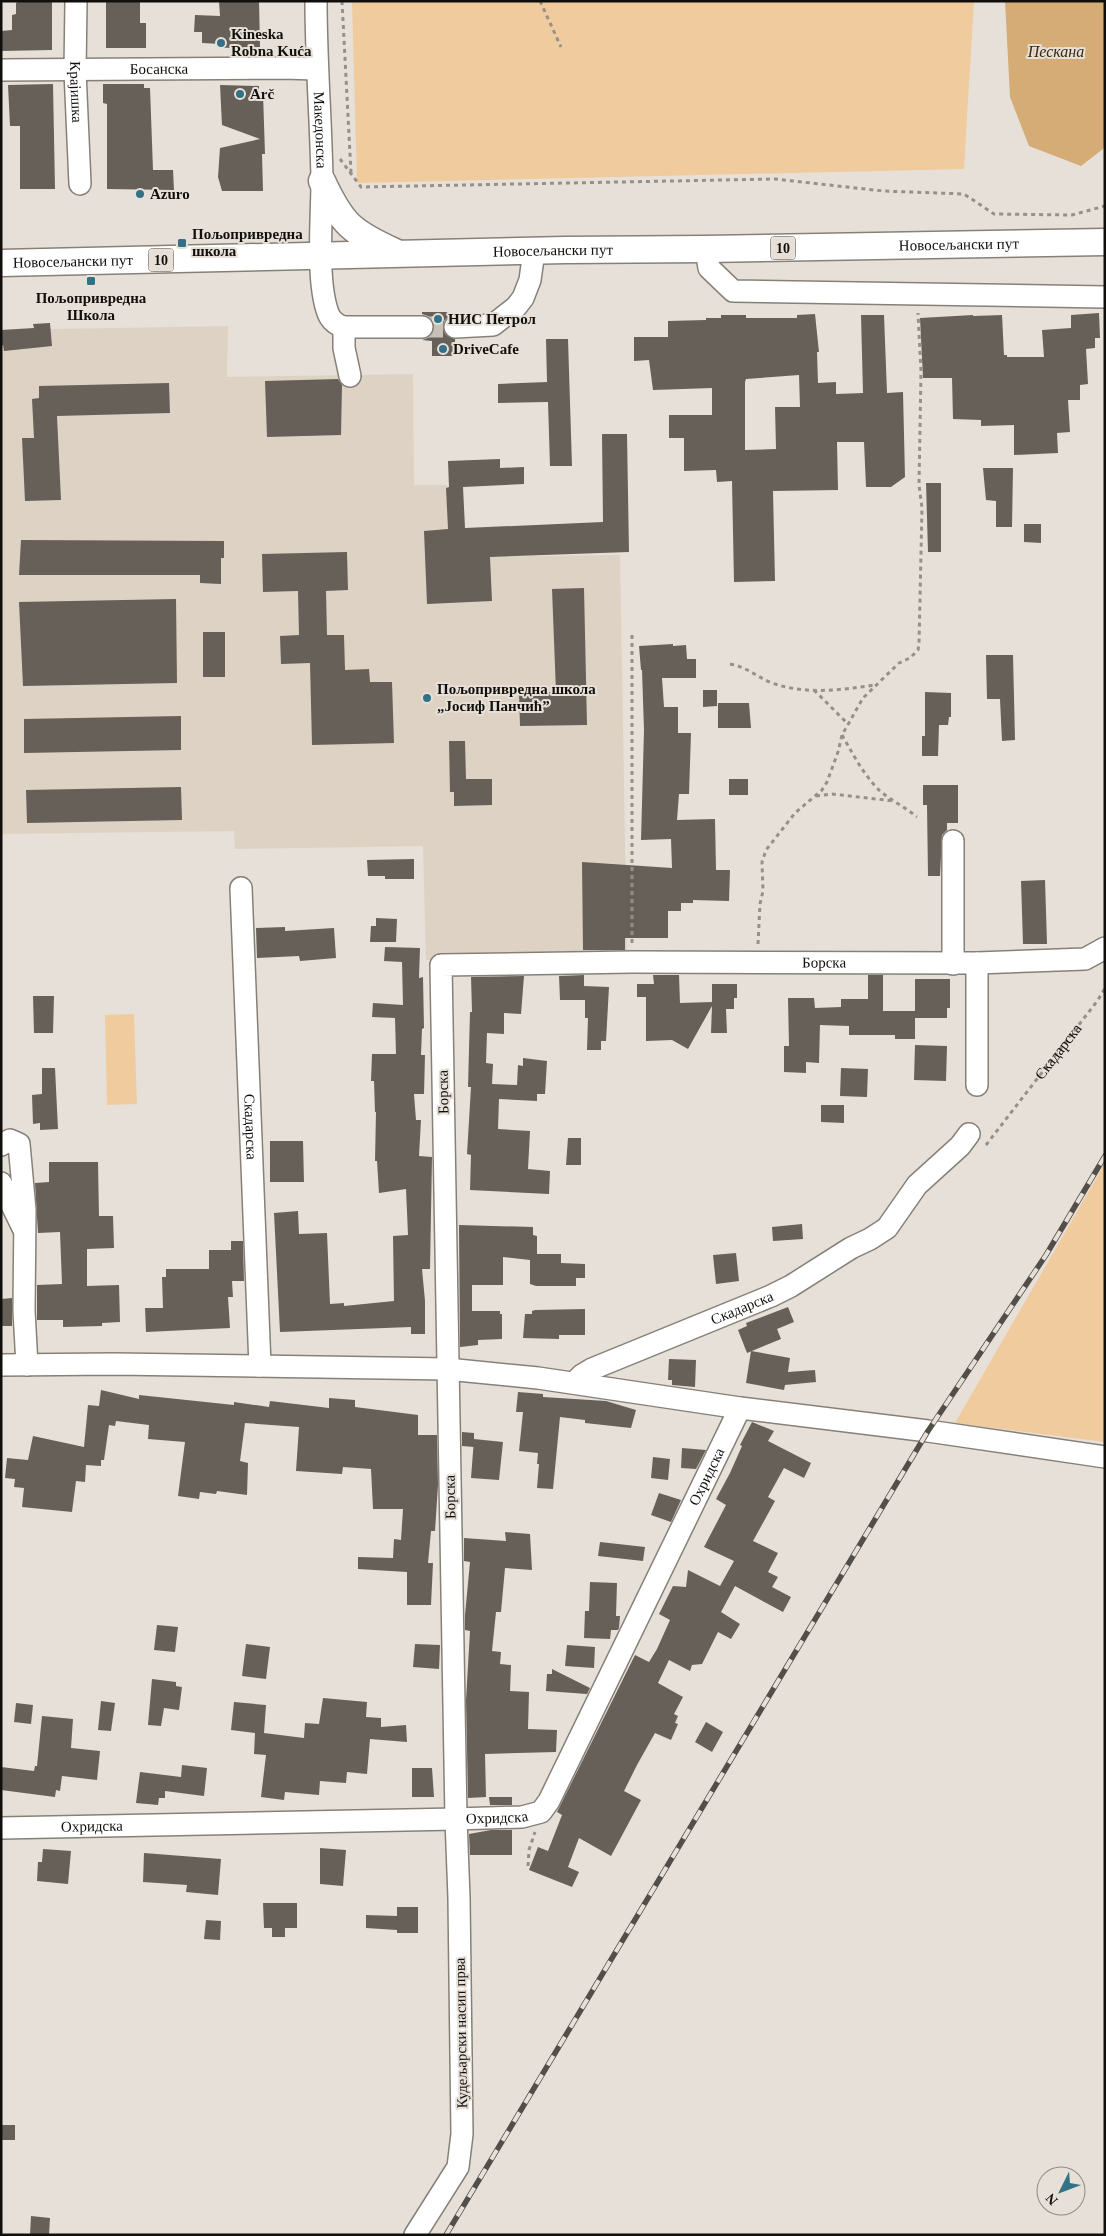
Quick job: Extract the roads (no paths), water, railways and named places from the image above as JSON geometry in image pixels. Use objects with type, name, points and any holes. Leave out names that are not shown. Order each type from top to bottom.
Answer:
[{"type":"main road","points":[[322,181],[333,206],[349,227],[363,237],[400,255]]},
{"type":"main road","name":"Новосељански пут","points":[[1,263],[534,251],[1105,242]]},
{"type":"street","name":"Крајишка","points":[[76,1],[75,71],[80,184]]},
{"type":"street","name":"Македонска","points":[[316,1],[316,69],[322,181],[321,279],[328,316],[332,321],[344,328]]},
{"type":"street","name":"Босанска","points":[[1,70],[316,69]]},
{"type":"street","points":[[706,249],[710,268],[733,291],[1105,297]]},
{"type":"street","points":[[455,327],[493,324],[516,307],[523,298],[530,280],[534,251]]},
{"type":"street","points":[[350,376],[344,348],[344,328],[422,327]]},
{"type":"street","points":[[953,841],[953,964]]},
{"type":"street","name":"Скадарска","points":[[241,888],[260,1366]]},
{"type":"street","name":"Борска","points":[[456,1819],[441,966],[632,962],[953,964],[1085,959],[1105,948]]},
{"type":"street","points":[[977,963],[977,1085]]},
{"type":"street","points":[[1,1145],[10,1140],[19,1144],[26,1235],[24,1311],[27,1365]]},
{"type":"street","name":"Скадарска","points":[[574,1383],[592,1369],[679,1335],[791,1286],[838,1256],[870,1239],[887,1228],[918,1185],[960,1146],[976,1141]]},
{"type":"street","points":[[1,1182],[26,1235]]},
{"type":"street","points":[[1,1365],[447,1369],[574,1383],[740,1408],[928,1431],[1105,1457]]},
{"type":"street","name":"Охридска","points":[[1,1828],[456,1819],[522,1816],[541,1812],[554,1793],[740,1408]]},
{"type":"street","name":"Кудељарски насип прва","points":[[416,2235],[458,2167],[461,2142],[459,1898],[456,1819]]},
{"type":"water","name":"Пескана","points":[[1005,1],[1105,1],[1105,143],[1103,149],[1081,166],[1029,146],[1010,97]]},
{"type":"tunnel","points":[[422,327],[455,327]]},
{"type":"railway","points":[[446,2235],[928,1431],[1046,1255],[1105,1156]]},
{"type":"place","name":"Kineska Robna Kuća","points":[[221,43]]},
{"type":"place","name":"Arč","points":[[240,94]]},
{"type":"place","name":"Azuro","points":[[140,194]]},
{"type":"place","name":"Пољопривредна школа","points":[[182,243]]},
{"type":"place","name":"Пољопривредна Школа","points":[[91,281]]},
{"type":"place","name":"НИС Петрол","points":[[438,319]]},
{"type":"place","name":"DriveCafe","points":[[443,349]]},
{"type":"place","name":"Пољопривредна школа „Јосиф Панчић”","points":[[427,698]]}]
